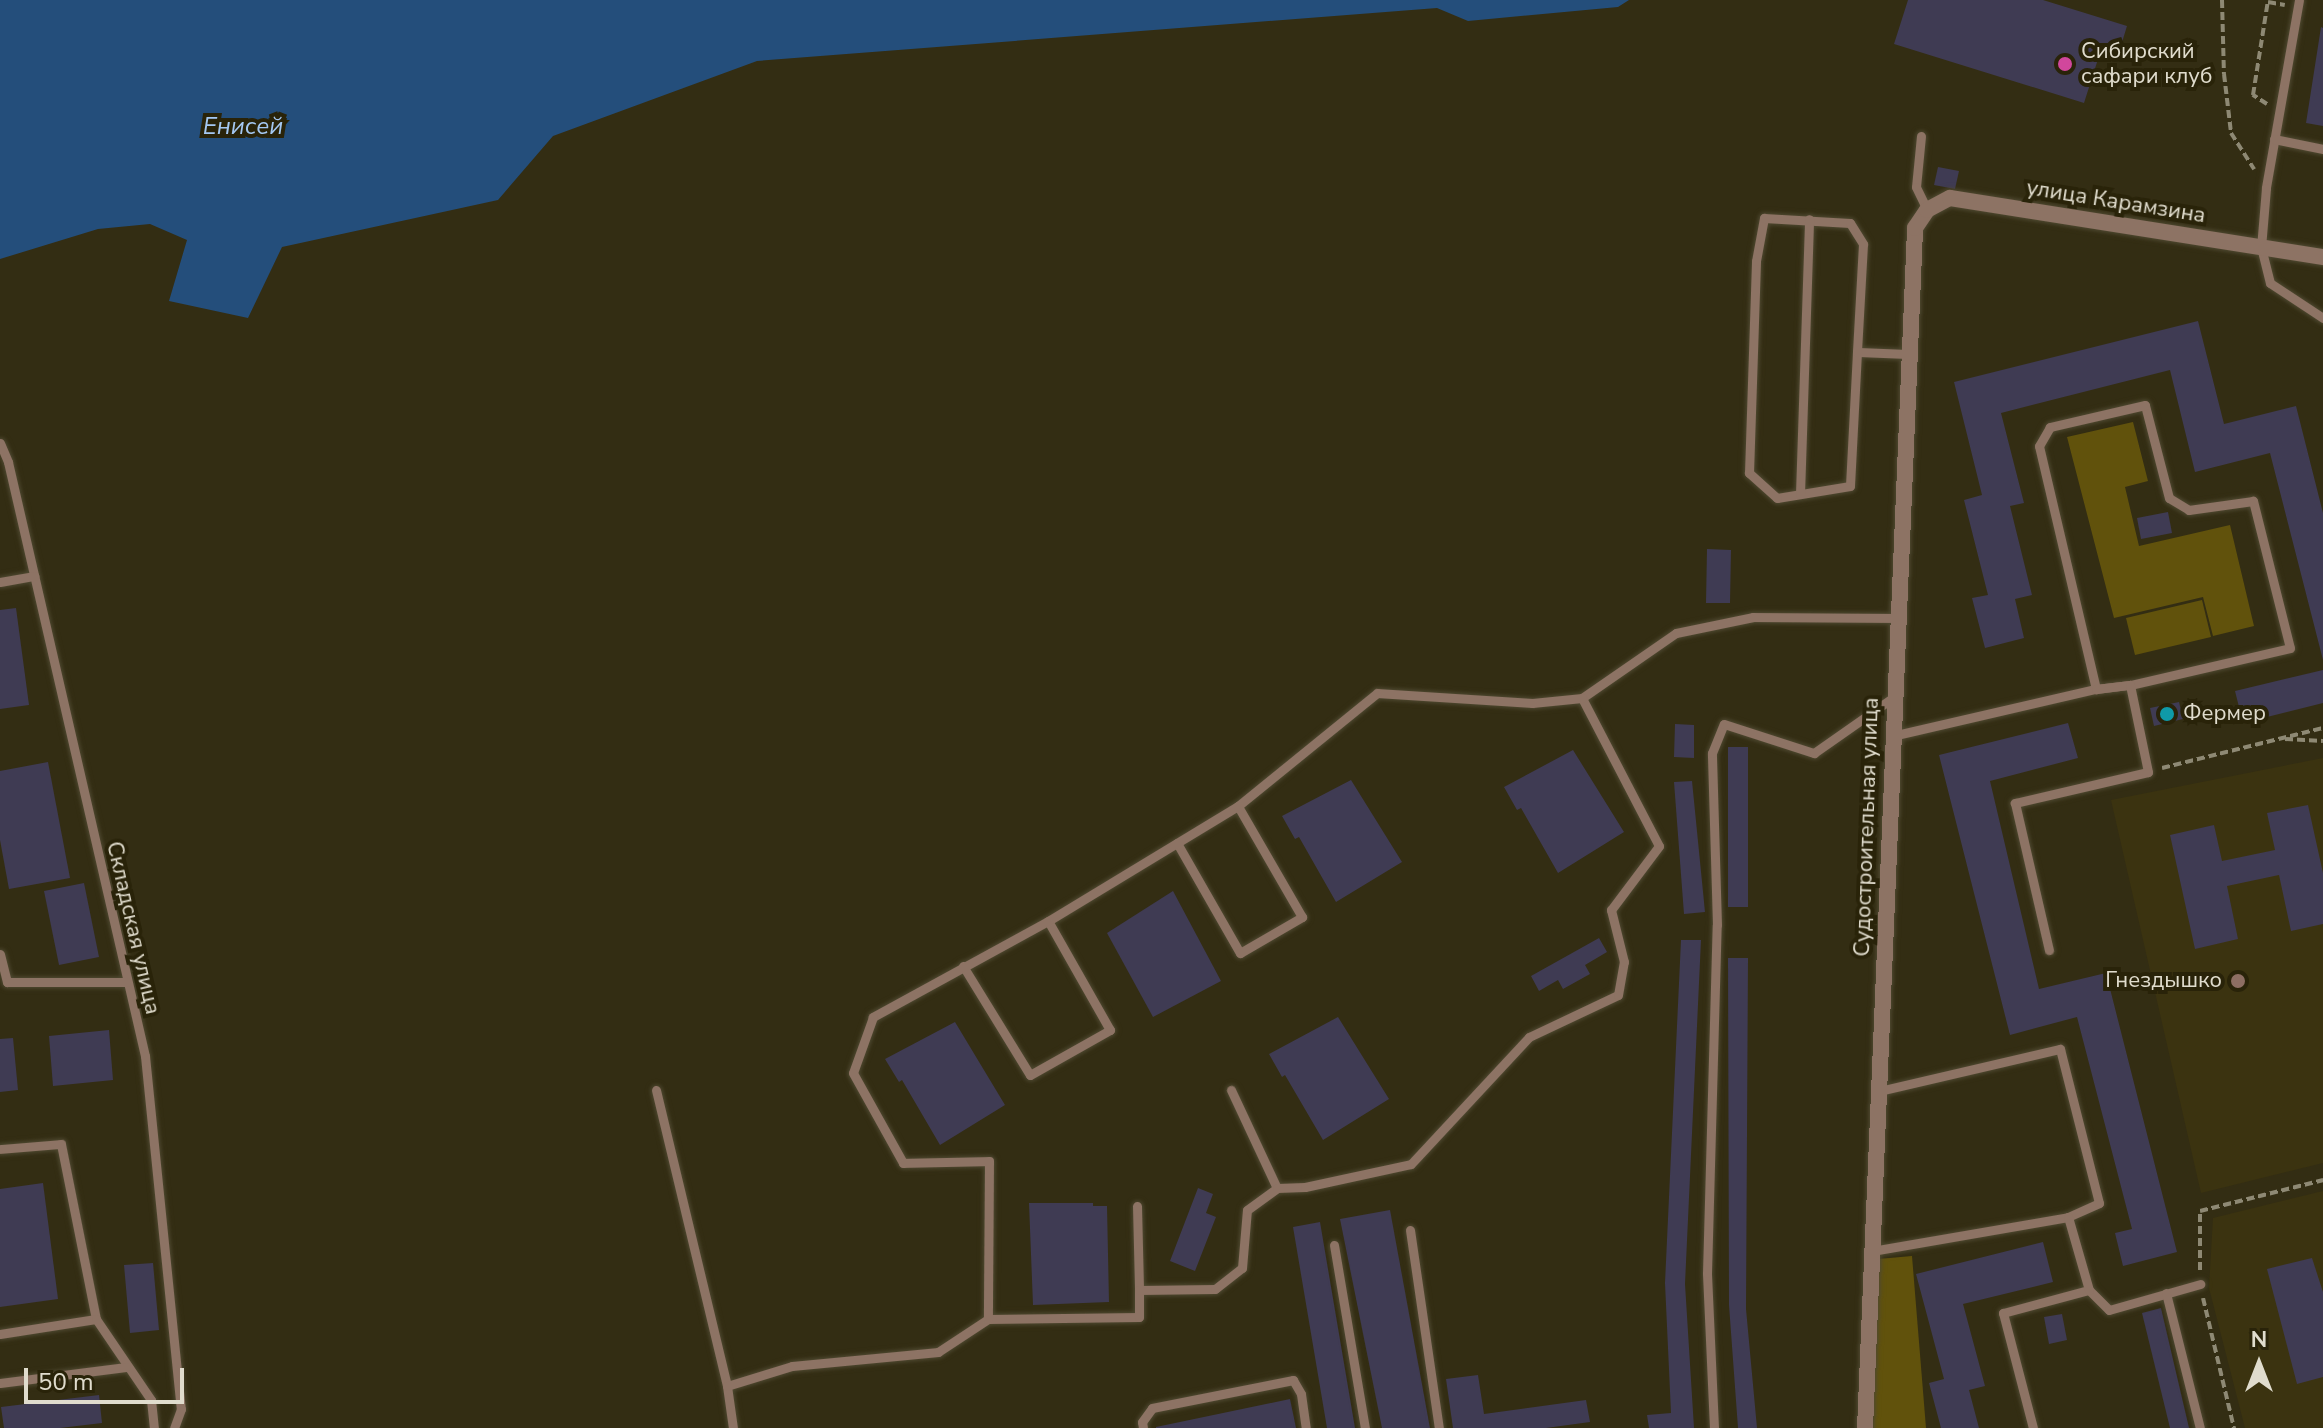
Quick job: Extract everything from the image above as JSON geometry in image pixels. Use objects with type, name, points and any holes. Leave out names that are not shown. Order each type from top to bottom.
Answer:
[{"type":"street","name":"улица Карамзина","points":[[1927,210],[1950,198],[2323,257]]},
{"type":"street","name":"Судостроительная улица","points":[[1865,1428],[1915,228],[1927,210]]},
{"type":"lane","points":[[2299,0],[2266,188],[2261,247],[2270,283],[2323,318]]},
{"type":"lane","points":[[1921,136],[1916,187],[1927,210]]},
{"type":"lane","points":[[2274,139],[2323,149]]},
{"type":"lane","points":[[1764,218],[1850,223],[1863,244],[1857,352],[1850,486],[1777,498],[1749,473],[1755,276],[1764,218]]},
{"type":"lane","points":[[1800,494],[1809,219]]},
{"type":"lane","points":[[1857,352],[1909,354]]},
{"type":"lane","points":[[1892,736],[2290,648],[2253,501],[2189,510],[2169,498],[2145,405],[2050,427],[2039,446],[2096,689]]},
{"type":"lane","name":"Складская улица","points":[[0,443],[8,462],[145,1056],[181,1409],[174,1428]]},
{"type":"lane","points":[[0,582],[34,576]]},
{"type":"lane","points":[[988,1319],[989,1161],[903,1163],[853,1073],[873,1017],[1048,921],[1238,806],[1377,693],[1532,703],[1582,698],[1676,633],[1753,617],[1897,618]]},
{"type":"lane","points":[[2049,950],[2015,803],[2148,772],[2130,685]]},
{"type":"lane","points":[[1714,1428],[1707,1273],[1717,925],[1712,753],[1724,724],[1814,753],[1894,697]]},
{"type":"lane","points":[[1139,1290],[1215,1289],[1242,1268],[1247,1210],[1277,1188],[1305,1187],[1411,1164],[1529,1037],[1618,995],[1624,962],[1611,910],[1659,846],[1582,698]]},
{"type":"lane","points":[[1177,843],[1240,953],[1302,917],[1238,806]]},
{"type":"lane","points":[[963,966],[1030,1075],[1110,1030],[1048,921]]},
{"type":"lane","points":[[0,954],[7,982],[126,982]]},
{"type":"lane","points":[[1872,1251],[2068,1217],[2099,1203],[2060,1049],[1879,1091]]},
{"type":"lane","points":[[656,1090],[727,1386],[733,1428]]},
{"type":"lane","points":[[1231,1090],[1277,1188]]},
{"type":"lane","points":[[0,1149],[61,1144],[96,1319],[151,1400],[154,1428]]},
{"type":"lane","points":[[727,1386],[792,1366],[938,1352],[988,1319],[1139,1317],[1137,1206]]},
{"type":"lane","points":[[2068,1217],[2089,1290],[2109,1310],[2200,1284]]},
{"type":"lane","points":[[1410,1230],[1439,1428]]},
{"type":"lane","points":[[1334,1245],[1365,1428]]},
{"type":"lane","points":[[2033,1428],[2003,1313],[2089,1290]]},
{"type":"lane","points":[[2166,1293],[2200,1428]]},
{"type":"lane","points":[[0,1334],[96,1319]]},
{"type":"lane","points":[[0,1383],[126,1367]]},
{"type":"lane","points":[[1143,1428],[1142,1422],[1152,1408],[1293,1380],[1301,1394],[1306,1428]]},
{"type":"path","points":[[2222,0],[2231,133],[2266,188]]},
{"type":"path","points":[[2253,95],[2268,0]]},
{"type":"path","points":[[2148,772],[2323,728]]},
{"type":"path","points":[[2278,738],[2323,741]]},
{"type":"path","points":[[2234,1428],[2200,1284],[2200,1211],[2323,1180]]},
{"type":"shaded area","points":[[2133,422],[2148,481],[2125,487],[2139,546],[2230,525],[2254,626],[2213,636],[2203,597],[2114,618],[2067,437]]},
{"type":"shaded area","points":[[2202,600],[2211,637],[2135,655],[2126,618]]},
{"type":"shaded area","name":"Гнездышко","points":[[2323,758],[2323,1163],[2201,1193],[2111,800]]},
{"type":"shaded area","points":[[2323,1191],[2323,1428],[2245,1428],[2209,1288],[2213,1218]]},
{"type":"shaded area","points":[[1912,1256],[1926,1428],[1873,1428],[1878,1259]]},
{"type":"water","name":"Енисей","points":[[0,0],[1629,0],[1618,7],[1468,21],[1437,8],[757,61],[553,136],[498,200],[282,247],[248,318],[169,301],[187,240],[150,224],[98,229],[0,259]]},
{"type":"building","points":[[1908,0],[2043,0],[2127,26],[2116,62],[2099,56],[2084,103],[1894,44]]},
{"type":"building","points":[[2323,28],[2323,126],[2306,123]]},
{"type":"building","points":[[1938,167],[1959,171],[1955,189],[1934,185]]},
{"type":"building","points":[[2198,321],[2224,424],[2296,406],[2323,513],[2323,660],[2270,453],[2195,472],[2170,370],[2001,413],[2024,503],[2010,506],[2032,595],[2015,599],[2024,638],[1985,648],[1972,598],[1988,595],[1964,500],[1982,495],[1954,382]]},
{"type":"building","points":[[2168,512],[2172,533],[2141,539],[2137,518]]},
{"type":"building","points":[[1707,549],[1731,550],[1730,603],[1706,603]]},
{"type":"building","points":[[16,608],[29,705],[0,709],[0,610]]},
{"type":"building","points":[[2323,670],[2323,703],[2243,723],[2235,691]]},
{"type":"building","name":"Фермер","points":[[2179,702],[2183,719],[2154,726],[2150,708]]},
{"type":"building","points":[[2068,723],[2078,758],[1990,781],[2039,989],[2106,973],[2177,1252],[2123,1266],[2115,1233],[2132,1229],[2077,1017],[2010,1035],[1939,755]]},
{"type":"building","points":[[1675,724],[1694,725],[1694,758],[1674,757]]},
{"type":"building","points":[[1728,747],[1748,747],[1748,907],[1728,907]]},
{"type":"building","points":[[1573,750],[1624,832],[1558,873],[1521,808],[1517,810],[1504,787]]},
{"type":"building","points":[[48,762],[70,878],[9,889],[0,840],[0,771]]},
{"type":"building","points":[[1351,780],[1402,862],[1336,902],[1299,837],[1295,839],[1282,816]]},
{"type":"building","points":[[1692,781],[1705,912],[1684,914],[1674,782]]},
{"type":"building","points":[[2308,805],[2323,873],[2323,924],[2291,931],[2279,875],[2227,886],[2238,939],[2195,949],[2170,835],[2214,825],[2222,861],[2275,850],[2267,813]]},
{"type":"building","points":[[84,883],[99,957],[59,965],[44,891]]},
{"type":"building","points":[[1173,891],[1221,981],[1153,1017],[1107,933]]},
{"type":"building","points":[[1599,938],[1607,952],[1585,965],[1590,974],[1563,989],[1558,980],[1539,991],[1531,976]]},
{"type":"building","points":[[1681,940],[1701,940],[1685,1284],[1694,1428],[1649,1428],[1647,1415],[1671,1413],[1665,1283]]},
{"type":"building","points":[[1728,958],[1748,958],[1746,1309],[1757,1428],[1738,1428],[1729,1305]]},
{"type":"building","points":[[1338,1017],[1389,1099],[1323,1140],[1269,1054]]},
{"type":"building","points":[[955,1022],[1005,1105],[940,1145],[902,1080],[899,1082],[885,1059]]},
{"type":"building","points":[[109,1030],[113,1080],[53,1086],[49,1036]]},
{"type":"building","points":[[13,1038],[18,1090],[0,1092],[0,1039]]},
{"type":"building","points":[[43,1183],[58,1299],[0,1307],[0,1189]]},
{"type":"building","points":[[1198,1188],[1213,1194],[1206,1213],[1216,1217],[1195,1271],[1170,1261]]},
{"type":"building","points":[[1029,1203],[1093,1203],[1093,1206],[1107,1206],[1109,1302],[1033,1305]]},
{"type":"building","points":[[1390,1210],[1430,1428],[1382,1428],[1340,1219]]},
{"type":"building","points":[[1320,1222],[1355,1428],[1327,1428],[1293,1227]]},
{"type":"building","points":[[2043,1242],[2053,1282],[1963,1304],[1985,1386],[1969,1390],[1979,1428],[1941,1428],[1929,1383],[1944,1379],[1916,1274]]},
{"type":"building","points":[[2312,1258],[2323,1292],[2323,1377],[2297,1384],[2267,1269]]},
{"type":"building","points":[[153,1263],[159,1330],[130,1333],[124,1265]]},
{"type":"building","points":[[2161,1308],[2189,1428],[2170,1428],[2142,1313]]},
{"type":"building","points":[[2062,1314],[2067,1340],[2049,1344],[2044,1317]]},
{"type":"building","points":[[1478,1375],[1484,1414],[1586,1400],[1590,1422],[1546,1428],[1453,1428],[1446,1379]]},
{"type":"building","points":[[99,1395],[102,1423],[60,1428],[4,1428],[1,1407]]},
{"type":"building","points":[[1290,1399],[1296,1428],[1156,1428],[1156,1427]]},
{"type":"place","name":"Сибирский сафари клуб","points":[[2065,64]]},
{"type":"place","name":"Фермер","points":[[2167,714]]},
{"type":"place","name":"Гнездышко","points":[[2238,981]]}]
